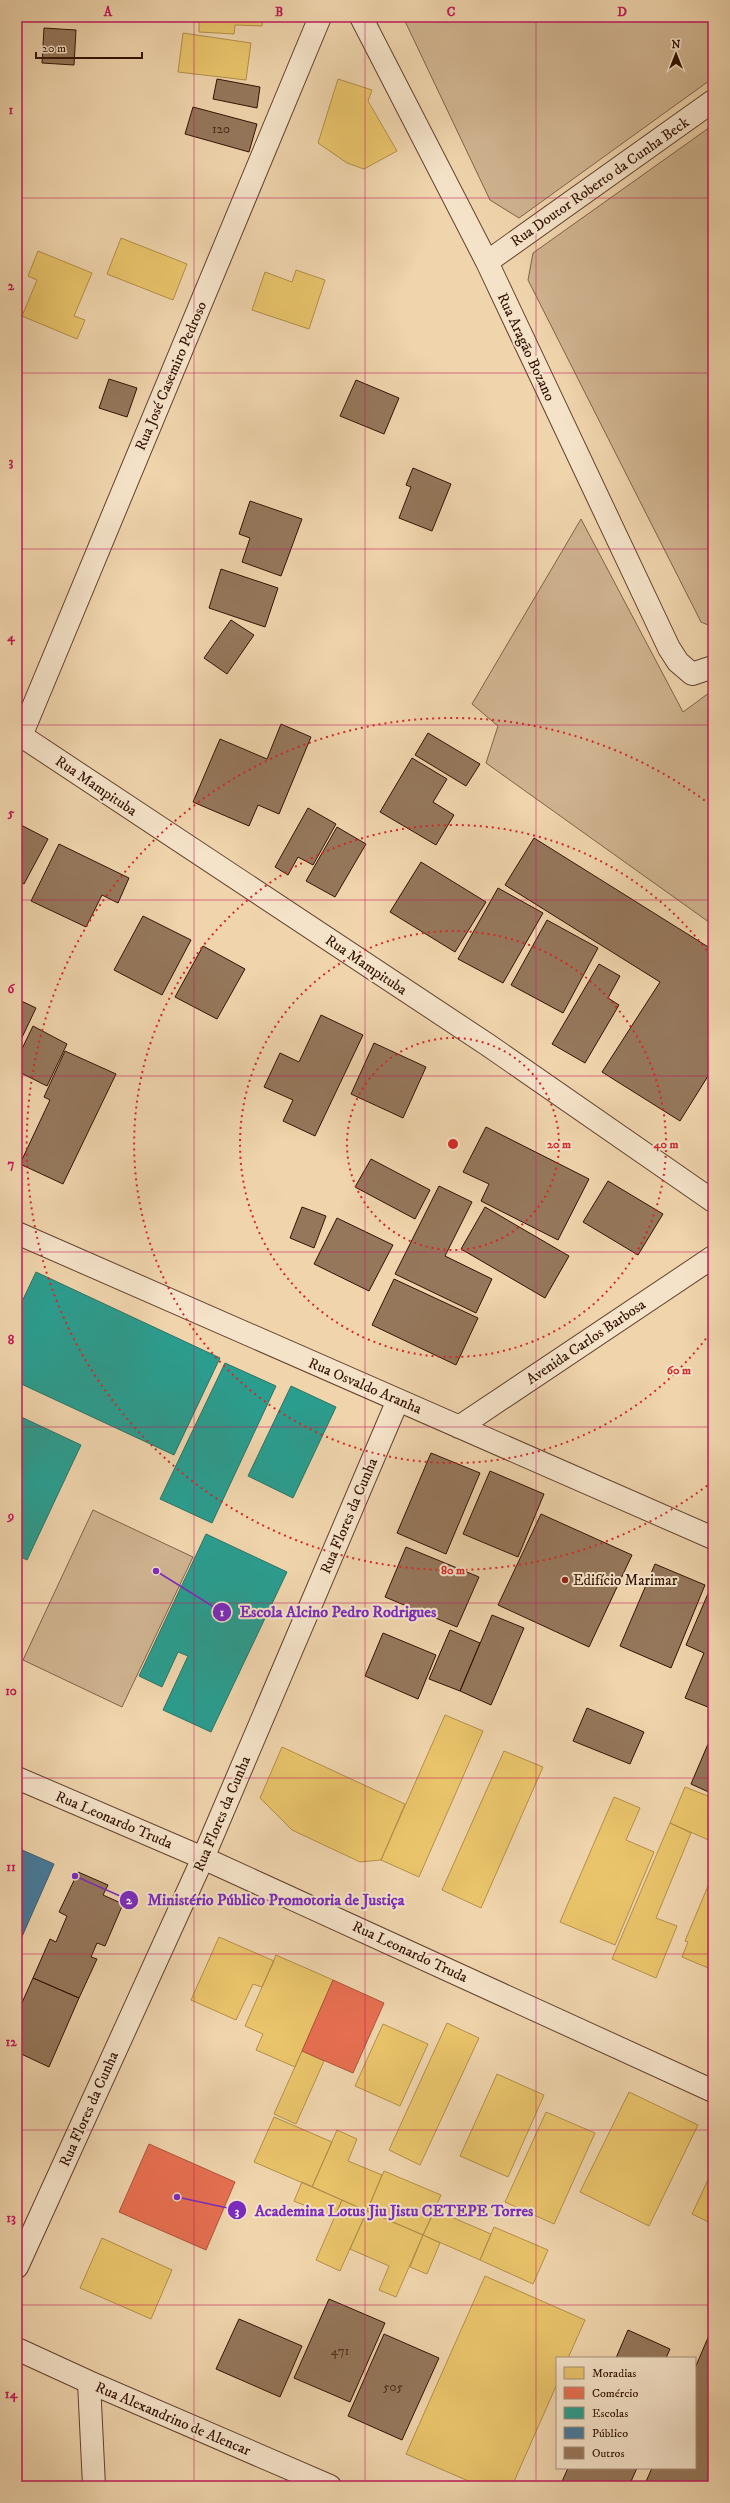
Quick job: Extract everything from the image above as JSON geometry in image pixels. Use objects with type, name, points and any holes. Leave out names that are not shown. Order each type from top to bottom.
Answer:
[{"type":"street","name":"Rua José Casemiro Pedroso","points":[[19,734],[320,17]]},
{"type":"street","name":"Rua Aragão Bozano","points":[[361,17],[487,262],[668,648],[678,662],[692,674],[713,667]]},
{"type":"street","name":"Rua Doutor Roberto da Cunha Beck","points":[[487,262],[713,101]]},
{"type":"street","name":"Rua Mampituba","points":[[19,734],[481,1041],[713,1201]]},
{"type":"street","name":"Rua Osvaldo Aranha","points":[[17,1233],[713,1538]]},
{"type":"street","name":"Avenida Carlos Barbosa","points":[[459,1427],[713,1257]]},
{"type":"street","name":"Rua Flores da Cunha","points":[[17,2267],[203,1858],[398,1400]]},
{"type":"street","name":"Rua Leonardo Truda","points":[[17,1778],[203,1858],[713,2091]]},
{"type":"street","name":"Rua Alexandrino de Alencar","points":[[17,2349],[89,2382],[330,2486]]},
{"type":"street","points":[[89,2382],[94,2486]]},
{"type":"shaded area","points":[[403,17],[713,17],[713,78],[519,218],[490,200]]},
{"type":"shaded area","points":[[713,125],[713,627],[701,622],[528,280],[533,253]]},
{"type":"shaded area","points":[[581,519],[683,712],[713,690],[713,925],[486,763],[498,726],[472,704]]},
{"type":"shaded area","points":[[93,1510],[193,1557],[122,1707],[23,1660]]},
{"type":"building: Moradias","points":[[199,17],[263,17],[262,26],[235,25],[234,34],[199,32]]},
{"type":"building: Moradias","points":[[183,33],[251,43],[246,80],[178,72]]},
{"type":"building: Moradias","points":[[338,79],[372,90],[368,101],[397,151],[364,169],[347,163],[318,143]]},
{"type":"building: Moradias","points":[[121,238],[187,264],[173,300],[107,274]]},
{"type":"building: Moradias","points":[[38,251],[92,273],[74,316],[85,320],[77,339],[22,316],[37,280],[28,276]]},
{"type":"building: Moradias","points":[[296,270],[325,280],[309,329],[252,310],[265,272],[292,282]]},
{"type":"building: Moradias","points":[[445,1715],[483,1731],[419,1877],[381,1860]]},
{"type":"building: Moradias","points":[[282,1747],[405,1804],[381,1860],[360,1862],[292,1830],[260,1798]]},
{"type":"building: Moradias","points":[[504,1751],[543,1767],[481,1908],[442,1890]]},
{"type":"building: Moradias","points":[[685,1787],[713,1798],[713,1842],[670,1823]]},
{"type":"building: Moradias","points":[[614,1797],[640,1808],[626,1840],[654,1852],[615,1945],[560,1922]]},
{"type":"building: Moradias","points":[[670,1823],[691,1833],[656,1918],[677,1926],[656,1978],[612,1959]]},
{"type":"building: Moradias","points":[[708,1886],[713,1888],[713,1970],[682,1957],[688,1942],[685,1941]]},
{"type":"building: Moradias","points":[[219,1937],[274,1961],[262,1987],[253,1984],[236,2020],[191,2000]]},
{"type":"building: Moradias","points":[[276,1955],[333,1980],[295,2067],[256,2050],[263,2034],[245,2026]]},
{"type":"building: Moradias","points":[[447,2023],[479,2038],[420,2165],[389,2150]]},
{"type":"building: Moradias","points":[[383,2024],[428,2044],[400,2106],[355,2086]]},
{"type":"building: Moradias","points":[[302,2051],[324,2061],[296,2124],[274,2114]]},
{"type":"building: Moradias","points":[[497,2074],[544,2095],[508,2177],[460,2156]]},
{"type":"building: Moradias","points":[[629,2092],[698,2125],[649,2226],[580,2192]]},
{"type":"building: Moradias","points":[[546,2112],[595,2133],[554,2224],[505,2202]]},
{"type":"building: Moradias","points":[[274,2117],[332,2142],[312,2187],[254,2162]]},
{"type":"building: Moradias","points":[[337,2130],[357,2139],[348,2161],[382,2175],[367,2211],[312,2187]]},
{"type":"building: Moradias","points":[[713,2169],[713,2224],[692,2214]]},
{"type":"building: Moradias","points":[[384,2171],[441,2195],[423,2235],[367,2211]]},
{"type":"building: Moradias","points":[[302,2182],[342,2200],[334,2218],[294,2201]]},
{"type":"building: Moradias","points":[[342,2200],[367,2211],[340,2271],[316,2260]]},
{"type":"building: Moradias","points":[[435,2210],[491,2234],[480,2260],[423,2235]]},
{"type":"building: Moradias","points":[[367,2211],[423,2235],[396,2297],[379,2290],[389,2266],[350,2249]]},
{"type":"building: Moradias","points":[[494,2227],[548,2250],[533,2284],[480,2260]]},
{"type":"building: Moradias","points":[[423,2235],[440,2243],[427,2274],[410,2267]]},
{"type":"building: Moradias","points":[[102,2238],[172,2270],[151,2319],[80,2288]]},
{"type":"building: Moradias","points":[[485,2276],[585,2320],[568,2357],[556,2357],[556,2386],[512,2486],[480,2486],[406,2454]]},
{"type":"building: Moradias","points":[[17,2408],[21,2458],[17,2458]]},
{"type":"building: Comércio","points":[[333,1980],[384,2003],[353,2073],[302,2051]]},
{"type":"building: Comércio","points":[[149,2144],[235,2182],[206,2250],[119,2212]]},
{"type":"building: Escolas","points":[[36,1272],[220,1358],[174,1455],[17,1382],[17,1312]]},
{"type":"building: Escolas","points":[[225,1363],[276,1386],[212,1523],[160,1499]]},
{"type":"building: Escolas","points":[[291,1386],[336,1407],[293,1498],[248,1476]]},
{"type":"building: Escolas","points":[[17,1415],[81,1445],[27,1560],[17,1555]]},
{"type":"building: Escolas","points":[[206,1534],[287,1572],[211,1732],[163,1710],[188,1656],[178,1652],[162,1687],[139,1676]]},
{"type":"building: Público","points":[[19,1837],[22,1850],[54,1864],[17,1948],[17,1838]]},
{"type":"building: Outros","points":[[44,28],[76,30],[74,65],[42,63]]},
{"type":"building: Outros","points":[[217,79],[260,87],[257,108],[213,99]]},
{"type":"building: Outros","points":[[193,107],[257,124],[249,152],[185,134]]},
{"type":"building: Outros","points":[[109,379],[137,388],[127,417],[99,408]]},
{"type":"building: Outros","points":[[356,380],[399,398],[384,434],[340,416]]},
{"type":"building: Outros","points":[[413,468],[451,484],[432,531],[399,518],[411,487],[406,485]]},
{"type":"building: Outros","points":[[250,501],[302,519],[281,576],[242,562],[250,538],[239,534]]},
{"type":"building: Outros","points":[[221,569],[278,588],[265,627],[209,608]]},
{"type":"building: Outros","points":[[231,620],[254,635],[227,674],[204,658]]},
{"type":"building: Outros","points":[[281,724],[311,737],[279,814],[258,805],[249,826],[193,802],[220,739],[267,759]]},
{"type":"building: Outros","points":[[428,733],[480,764],[466,786],[415,755]]},
{"type":"building: Outros","points":[[412,758],[447,779],[433,802],[454,815],[436,845],[380,812]]},
{"type":"building: Outros","points":[[308,808],[336,824],[313,865],[298,857],[288,875],[275,867]]},
{"type":"building: Outros","points":[[17,823],[48,839],[24,884],[17,880]]},
{"type":"building: Outros","points":[[337,827],[366,844],[335,897],[306,881]]},
{"type":"building: Outros","points":[[534,838],[713,950],[713,1068],[680,1121],[602,1072],[660,982],[505,885]]},
{"type":"building: Outros","points":[[59,844],[129,878],[118,903],[102,895],[86,927],[31,901]]},
{"type":"building: Outros","points":[[421,862],[486,902],[455,952],[390,912]]},
{"type":"building: Outros","points":[[498,888],[543,913],[503,983],[458,959]]},
{"type":"building: Outros","points":[[143,916],[191,940],[162,995],[114,970]]},
{"type":"building: Outros","points":[[547,920],[598,948],[563,1013],[511,985]]},
{"type":"building: Outros","points":[[203,946],[245,969],[217,1019],[175,997]]},
{"type":"building: Outros","points":[[599,964],[620,976],[608,998],[619,1005],[585,1063],[552,1044]]},
{"type":"building: Outros","points":[[17,999],[36,1008],[17,1048]]},
{"type":"building: Outros","points":[[321,1015],[363,1035],[315,1136],[283,1121],[293,1100],[264,1087],[280,1053],[299,1062]]},
{"type":"building: Outros","points":[[33,1026],[67,1044],[47,1086],[17,1071],[17,1059]]},
{"type":"building: Outros","points":[[374,1043],[426,1067],[403,1118],[351,1094]]},
{"type":"building: Outros","points":[[65,1051],[116,1074],[63,1184],[20,1164],[50,1100],[44,1097]]},
{"type":"building: Outros","points":[[486,1127],[589,1179],[558,1240],[481,1201],[489,1184],[463,1172]]},
{"type":"building: Outros","points":[[371,1159],[430,1190],[415,1219],[355,1187]]},
{"type":"building: Outros","points":[[608,1181],[663,1214],[638,1255],[583,1222]]},
{"type":"building: Outros","points":[[439,1186],[472,1202],[445,1256],[492,1279],[476,1313],[395,1274]]},
{"type":"building: Outros","points":[[302,1207],[326,1216],[314,1248],[290,1238]]},
{"type":"building: Outros","points":[[485,1207],[569,1256],[545,1298],[461,1249]]},
{"type":"building: Outros","points":[[337,1218],[393,1245],[369,1291],[314,1264]]},
{"type":"building: Outros","points":[[394,1279],[478,1318],[456,1365],[372,1325]]},
{"type":"building: Outros","points":[[431,1453],[480,1473],[446,1554],[397,1533]]},
{"type":"building: Outros","points":[[490,1471],[544,1494],[518,1557],[463,1534]]},
{"type":"building: Outros","name":"Edifício Marimar","points":[[541,1514],[632,1555],[589,1647],[498,1605]]},
{"type":"building: Outros","points":[[406,1547],[479,1577],[457,1627],[385,1597]]},
{"type":"building: Outros","points":[[655,1564],[705,1585],[671,1668],[620,1646]]},
{"type":"building: Outros","points":[[710,1589],[713,1590],[713,1709],[685,1698],[704,1653],[686,1645]]},
{"type":"building: Outros","points":[[492,1615],[524,1628],[491,1705],[460,1691]]},
{"type":"building: Outros","points":[[450,1630],[480,1643],[460,1691],[429,1679]]},
{"type":"building: Outros","points":[[383,1633],[436,1655],[418,1699],[365,1676]]},
{"type":"building: Outros","points":[[587,1708],[644,1732],[630,1764],[573,1741]]},
{"type":"building: Outros","points":[[708,1744],[713,1746],[713,1794],[691,1784]]},
{"type":"building: Outros","points":[[78,1872],[108,1885],[103,1895],[123,1904],[105,1946],[97,1943],[91,1957],[97,1959],[79,1998],[33,1978],[50,1939],[56,1942],[67,1916],[59,1912]]},
{"type":"building: Outros","points":[[33,1978],[79,1998],[49,2067],[17,2052],[17,2014]]},
{"type":"building: Outros","points":[[329,2299],[385,2323],[350,2402],[294,2378]]},
{"type":"building: Outros","points":[[239,2319],[302,2346],[280,2397],[216,2369]]},
{"type":"building: Outros","points":[[713,2326],[713,2486],[644,2486],[652,2469],[696,2469],[696,2366]]},
{"type":"building: Outros","points":[[628,2330],[670,2349],[666,2357],[616,2357]]},
{"type":"building: Outros","points":[[384,2334],[439,2358],[402,2440],[348,2416]]},
{"type":"building: Outros","points":[[568,2469],[637,2469],[629,2486],[560,2486]]},
{"type":"place","name":"Escola Alcino Pedro Rodrigues","points":[[156,1571]]},
{"type":"place","name":"Edifício Marimar","points":[[565,1580]]},
{"type":"place","name":"Ministério Público Promotoria de Justiça","points":[[75,1876]]},
{"type":"place","name":"Academina Lotus Jiu Jistu CETEPE Torres","points":[[177,2197]]}]
